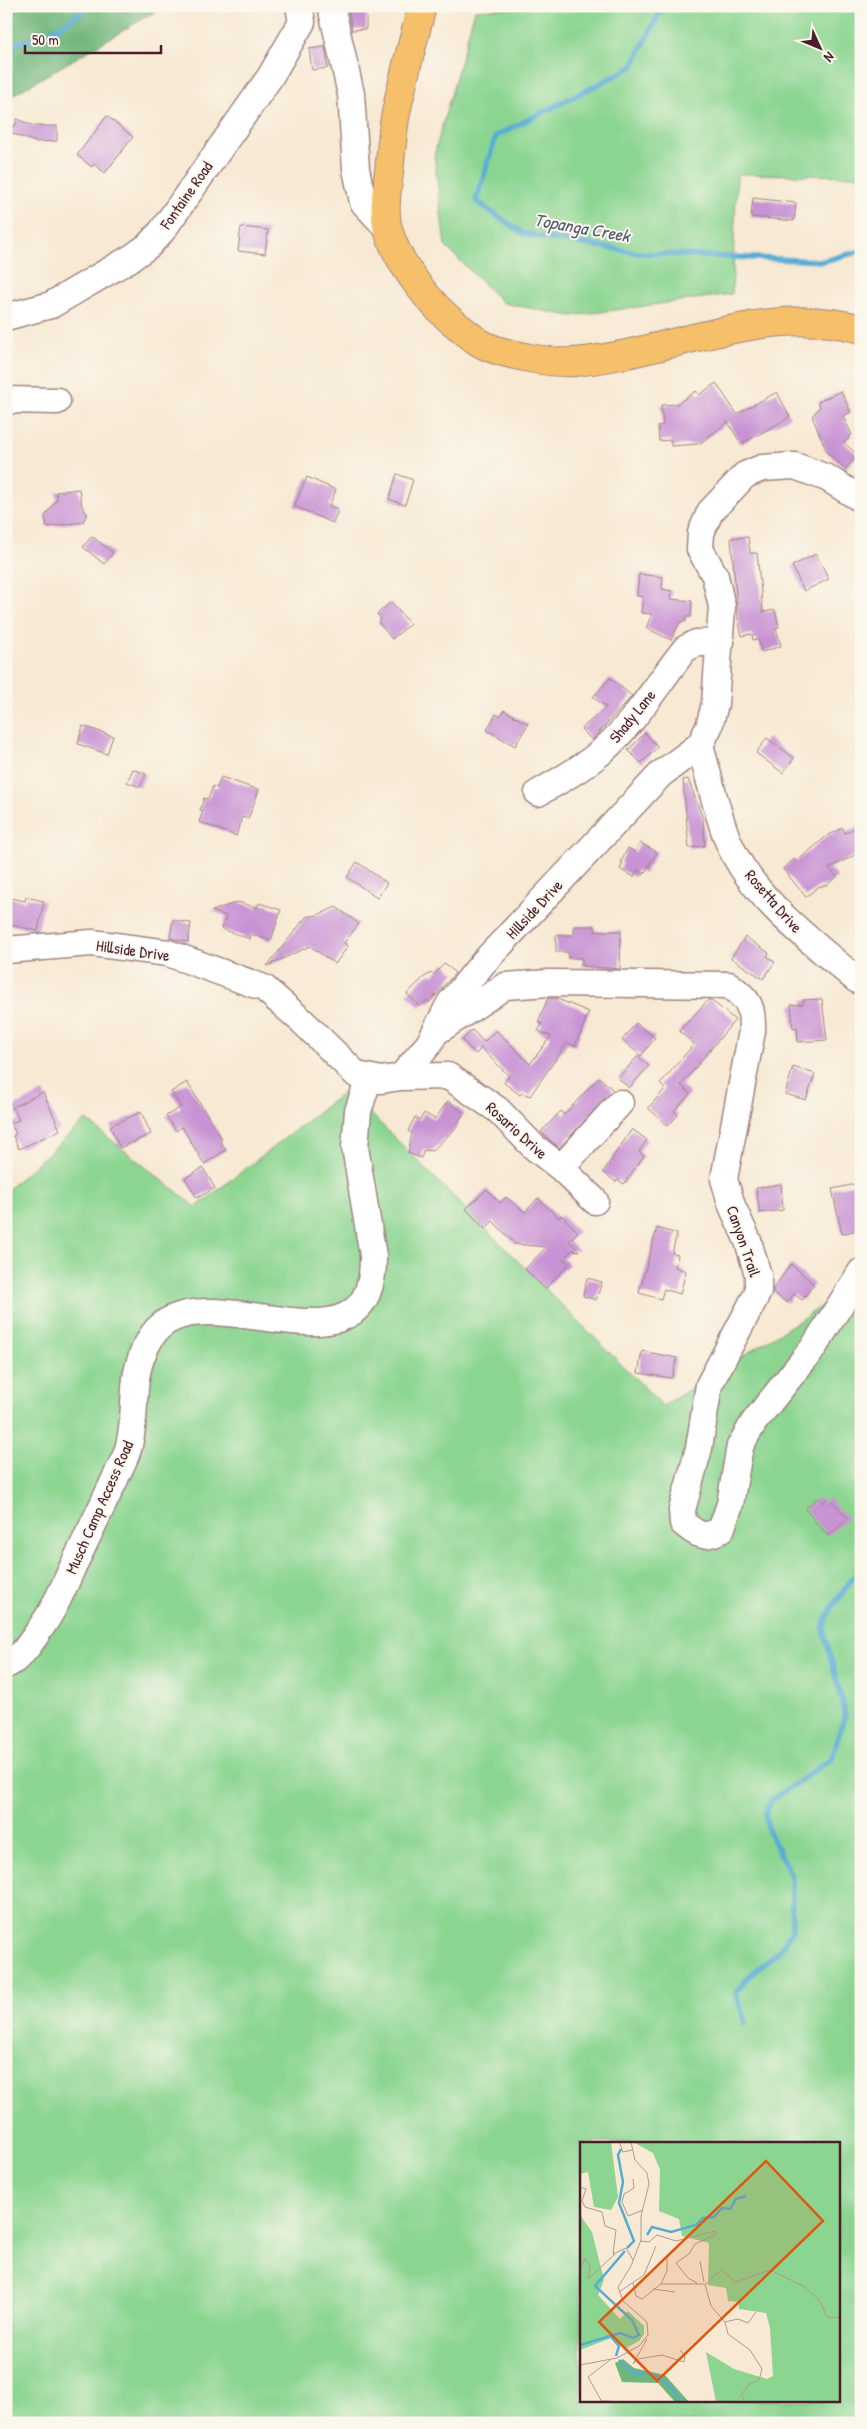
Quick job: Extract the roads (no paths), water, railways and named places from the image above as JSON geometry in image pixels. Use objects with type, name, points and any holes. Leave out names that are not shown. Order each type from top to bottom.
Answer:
[{"type":"main road","points":[[422,6],[395,118],[386,198],[388,229],[406,268],[428,298],[454,323],[484,345],[519,356],[572,362],[625,353],[735,327],[785,322],[848,326],[861,329]]},
{"type":"street","name":"Fontaine Road","points":[[6,317],[52,305],[148,246],[162,231],[270,77],[302,22],[299,6]]},
{"type":"street","points":[[331,6],[351,94],[356,169],[362,202],[388,229]]},
{"type":"street","points":[[6,400],[57,401]]},
{"type":"street","name":"Hillside Drive","points":[[6,950],[92,943],[168,953],[264,988],[302,1021],[357,1075],[381,1080],[401,1076],[415,1064],[429,1044],[450,1003],[484,962],[661,774],[700,745],[709,727],[714,704],[721,642],[722,607],[715,576],[700,549],[701,533],[710,512],[745,475],[762,468],[795,466],[827,478],[861,498]]},
{"type":"street","name":"Shady Lane","points":[[538,793],[582,767],[601,752],[637,715],[685,649],[696,643],[721,642]]},
{"type":"street","name":"Rosetta Drive","points":[[700,745],[729,841],[752,880],[801,934],[857,980]]},
{"type":"street","name":"Canyon Trail","points":[[434,1033],[505,986],[549,983],[729,985],[744,997],[752,1009],[752,1031],[724,1178],[732,1206],[748,1241],[758,1276],[758,1292],[709,1385],[699,1448],[682,1510],[683,1523],[697,1535],[709,1536],[720,1530],[730,1504],[740,1446],[754,1422],[813,1348],[861,1272]]},
{"type":"street","name":"Rosario Drive","points":[[401,1076],[448,1076],[498,1110],[534,1148],[561,1168],[595,1202]]},
{"type":"street","name":"Musch Camp Access Road","points":[[6,1665],[11,1663],[29,1644],[46,1621],[97,1519],[129,1447],[133,1427],[134,1381],[141,1357],[151,1337],[164,1322],[178,1314],[205,1312],[222,1312],[278,1321],[317,1322],[342,1318],[356,1309],[365,1298],[373,1274],[373,1256],[355,1147],[358,1111],[369,1078]]},
{"type":"street","points":[[561,1168],[620,1103]]},
{"type":"waterway","points":[[6,46],[30,40],[50,32],[89,6]]},
{"type":"waterway","name":"Topanga Creek","points":[[663,6],[632,67],[496,136],[476,201],[524,234],[639,253],[823,261],[861,251]]},
{"type":"waterway","points":[[745,2023],[736,1993],[745,1980],[780,1950],[792,1930],[792,1877],[769,1832],[765,1814],[772,1800],[832,1758],[845,1714],[823,1627],[832,1608],[852,1578],[861,1572]]}]
